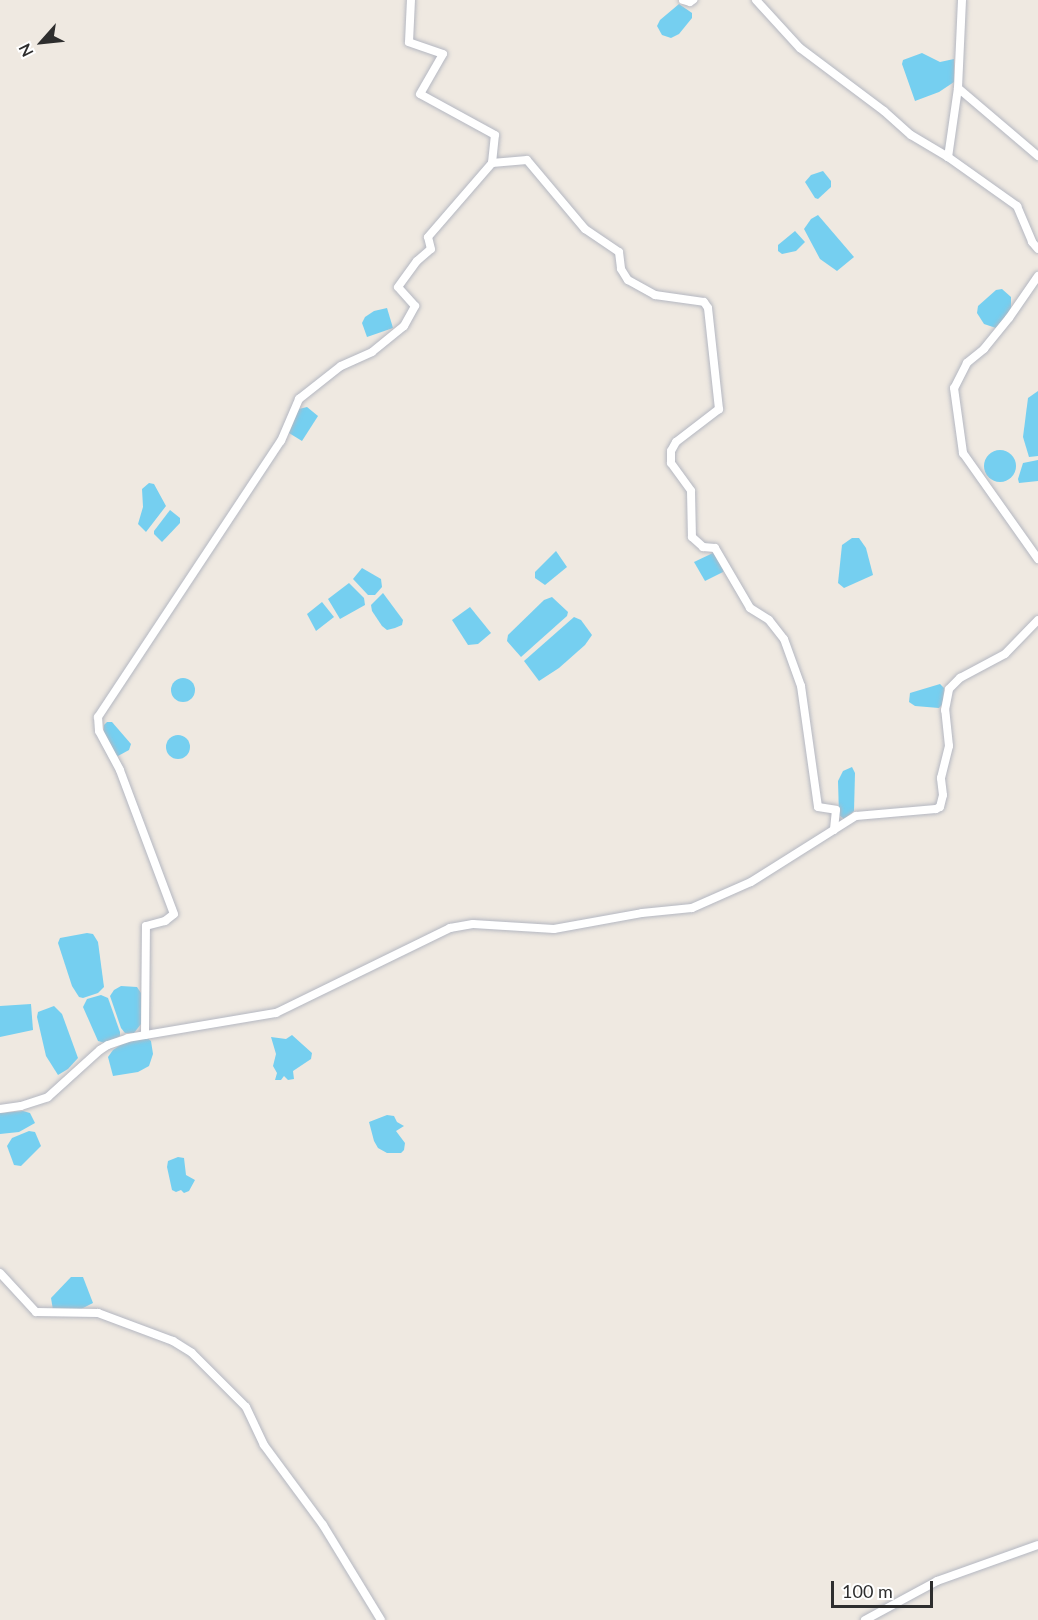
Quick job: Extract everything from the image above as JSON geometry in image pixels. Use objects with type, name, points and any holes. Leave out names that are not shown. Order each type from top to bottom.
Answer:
[{"type":"street","points":[[145,1035],[146,926],[165,921],[174,915],[124,780],[99,731],[98,717],[280,441],[299,399],[341,366],[372,352],[404,326],[415,306],[398,287],[417,261],[430,249],[428,237],[492,163],[495,135],[420,94],[443,54],[409,42],[411,0]]},
{"type":"street","points":[[683,0],[690,2],[693,0]]},
{"type":"street","points":[[756,0],[800,48],[884,111],[911,135],[948,157],[1017,206],[1032,242],[1038,249]]},
{"type":"street","points":[[948,157],[958,88],[962,0]]},
{"type":"street","points":[[958,88],[1038,156]]},
{"type":"street","points":[[492,163],[527,160],[585,229],[619,252],[621,269],[628,280],[655,295],[704,302],[708,308],[719,409],[676,442],[671,451],[671,463],[691,491],[692,537],[703,547],[715,548],[750,608],[769,620],[784,639],[801,686],[818,807],[836,810],[834,830]]},
{"type":"street","points":[[1038,276],[984,349],[967,363],[954,388],[963,453],[1038,558]]},
{"type":"street","points":[[0,1109],[21,1106],[48,1097],[100,1050],[128,1038],[276,1013],[450,928],[473,924],[554,929],[642,913],[692,908],[751,882],[856,816],[940,807],[943,795],[941,778],[949,746],[945,710],[949,689],[960,678],[1005,654],[1038,620]]},
{"type":"street","points":[[0,1273],[36,1312],[98,1313],[173,1341],[192,1353],[246,1407],[264,1445],[324,1525],[381,1620]]},
{"type":"street","points":[[865,1620],[937,1581],[1038,1545]]},
{"type":"water","points":[[679,4],[692,13],[692,18],[679,34],[671,38],[662,35],[657,26],[660,20]]},
{"type":"water","points":[[922,53],[940,62],[954,59],[954,82],[939,92],[915,101],[902,64],[903,60]]},
{"type":"water","points":[[823,171],[831,181],[831,187],[818,199],[805,182],[811,175]]},
{"type":"water","points":[[818,215],[854,257],[837,271],[820,259],[804,229],[811,219]]},
{"type":"water","points":[[795,231],[805,242],[796,251],[782,254],[778,251],[778,245]]},
{"type":"water","points":[[1002,289],[1011,297],[1011,310],[996,328],[984,324],[977,313],[978,306],[996,290]]},
{"type":"water","points":[[387,308],[393,328],[367,337],[362,323],[365,317],[374,311]]},
{"type":"water","points":[[1038,391],[1038,456],[1029,457],[1023,437],[1028,398]]},
{"type":"water","points":[[307,407],[318,416],[302,441],[289,433],[299,409]]},
{"type":"water","points":[[1000,450],[1012,454],[1016,466],[1012,478],[1000,482],[988,478],[984,466],[988,454]]},
{"type":"water","points":[[1038,460],[1038,481],[1019,483],[1023,463]]},
{"type":"water","points":[[149,483],[154,484],[166,506],[146,532],[138,524],[143,507],[142,489]]},
{"type":"water","points":[[170,510],[180,518],[180,523],[162,542],[154,531]]},
{"type":"water","points":[[852,538],[859,538],[866,548],[873,575],[844,588],[838,583],[842,545]]},
{"type":"water","points":[[556,551],[567,567],[545,585],[535,578],[535,572]]},
{"type":"water","points":[[715,552],[725,568],[723,572],[705,581],[694,562]]},
{"type":"water","points":[[362,568],[381,579],[382,587],[375,595],[368,595],[353,579]]},
{"type":"water","points":[[349,583],[364,598],[365,605],[340,619],[328,599]]},
{"type":"water","points":[[383,593],[403,620],[402,625],[387,630],[372,611],[371,605]]},
{"type":"water","points":[[552,597],[568,612],[567,616],[521,657],[507,641],[508,635],[544,600]]},
{"type":"water","points":[[322,602],[334,617],[316,631],[307,614]]},
{"type":"water","points":[[470,607],[491,633],[478,644],[468,645],[452,620]]},
{"type":"water","points":[[574,617],[581,620],[592,635],[585,645],[559,668],[539,681],[524,661]]},
{"type":"water","points":[[183,678],[192,681],[195,690],[192,699],[183,702],[174,699],[171,690],[174,681]]},
{"type":"water","points":[[940,684],[944,688],[943,704],[939,708],[915,706],[909,702],[910,693]]},
{"type":"water","points":[[112,722],[131,744],[129,750],[118,756],[115,755],[104,733],[104,725]]},
{"type":"water","points":[[178,735],[187,738],[190,747],[187,756],[178,759],[169,756],[166,747],[169,738]]},
{"type":"water","points":[[852,767],[855,773],[854,811],[844,819],[839,815],[838,781],[843,771]]},
{"type":"water","points":[[93,934],[98,942],[104,987],[98,993],[83,998],[79,997],[72,986],[58,943],[60,938]]},
{"type":"water","points":[[121,986],[137,987],[141,993],[141,1024],[134,1033],[125,1033],[121,1028],[110,996]]},
{"type":"water","points":[[101,995],[108,998],[120,1032],[120,1036],[114,1041],[105,1043],[98,1041],[83,1007],[87,999]]},
{"type":"water","points":[[31,1004],[33,1030],[0,1037],[0,1006]]},
{"type":"water","points":[[54,1006],[62,1014],[78,1058],[68,1069],[58,1075],[46,1056],[37,1017],[38,1012]]},
{"type":"water","points":[[292,1035],[312,1053],[311,1059],[293,1071],[294,1079],[288,1080],[284,1076],[281,1080],[275,1080],[277,1073],[273,1066],[276,1054],[271,1037],[286,1039]]},
{"type":"water","points":[[146,1037],[151,1041],[153,1054],[149,1066],[138,1072],[113,1076],[108,1057],[113,1050],[125,1042]]},
{"type":"water","points":[[23,1111],[30,1113],[35,1123],[19,1132],[0,1134],[0,1113]]},
{"type":"water","points":[[387,1115],[394,1116],[397,1122],[404,1126],[396,1131],[405,1143],[401,1153],[387,1153],[378,1148],[374,1141],[369,1122]]},
{"type":"water","points":[[29,1131],[35,1132],[41,1146],[21,1166],[14,1165],[7,1146],[12,1138]]},
{"type":"water","points":[[178,1157],[184,1158],[186,1175],[195,1180],[189,1191],[184,1193],[181,1190],[176,1192],[172,1190],[167,1167],[168,1161]]},
{"type":"water","points":[[71,1277],[83,1277],[93,1303],[81,1309],[53,1310],[51,1298]]}]
